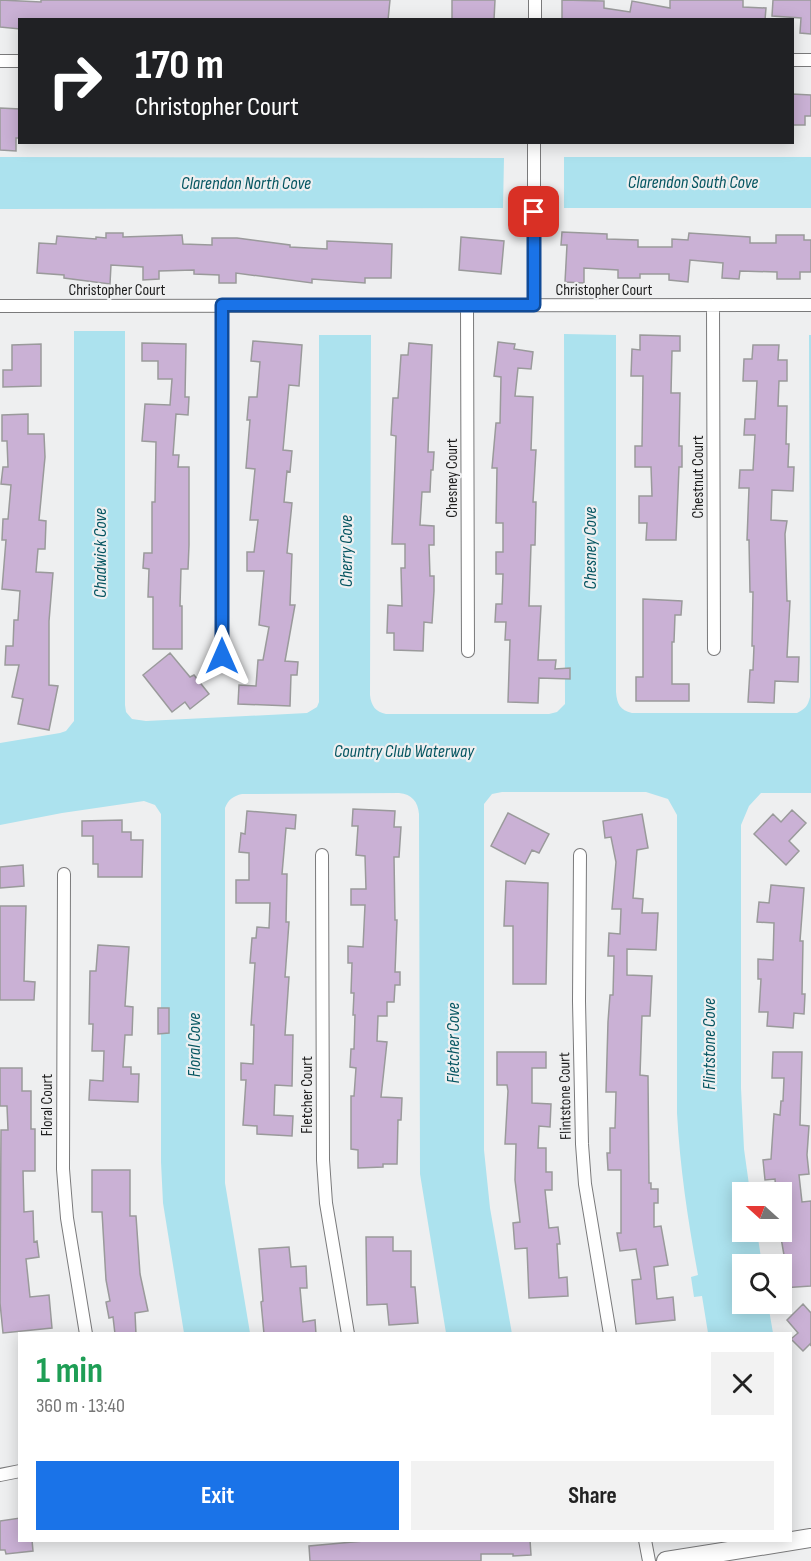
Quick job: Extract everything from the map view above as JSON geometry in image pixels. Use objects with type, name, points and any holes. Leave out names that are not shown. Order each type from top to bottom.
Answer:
[{"type":"street","points":[[535,0],[535,18]]},
{"type":"street","points":[[794,60],[811,60]]},
{"type":"street","points":[[0,61],[18,61]]},
{"type":"street","points":[[534,144],[534,305]]},
{"type":"street","points":[[222,305],[222,656]]},
{"type":"street","name":"Chestnut Court","points":[[712,305],[714,649]]},
{"type":"street","name":"Christopher Court","points":[[0,306],[811,306]]},
{"type":"street","name":"Chesney Court","points":[[467,306],[468,651]]},
{"type":"street","name":"Fletcher Court","points":[[322,855],[323,1160],[326,1203],[348,1332]]},
{"type":"street","name":"Flintstone Court","points":[[580,855],[579,1001],[582,1144],[585,1184],[610,1332]]},
{"type":"street","name":"Floral Court","points":[[64,874],[63,1169],[67,1218],[86,1332]]},
{"type":"street","points":[[0,1475],[18,1471]]},
{"type":"street","points":[[792,1541],[811,1538]]},
{"type":"street","points":[[645,1542],[649,1561]]},
{"type":"street","points":[[666,1561],[786,1542]]},
{"type":"water","name":"Clarendon North Cove","points":[[0,157],[504,158],[503,208],[0,209]]},
{"type":"water","name":"Clarendon South Cove","points":[[564,157],[811,157],[811,208],[564,208]]},
{"type":"water","points":[[74,331],[125,331],[125,705],[126,712],[132,719],[146,721],[307,713],[317,707],[319,702],[319,335],[371,335],[370,695],[373,705],[379,712],[386,714],[549,714],[557,712],[565,704],[564,334],[616,335],[616,692],[620,706],[632,713],[800,712],[807,705],[810,697],[809,335],[811,335],[811,793],[761,793],[749,806],[741,825],[741,1088],[744,1149],[749,1182],[732,1182],[732,1242],[759,1242],[760,1254],[732,1254],[732,1314],[770,1314],[773,1332],[708,1332],[702,1296],[694,1297],[691,1277],[698,1275],[685,1194],[677,1113],[677,815],[668,799],[646,792],[502,792],[492,794],[484,804],[484,1150],[490,1208],[512,1332],[446,1332],[420,1174],[419,814],[413,799],[399,793],[242,794],[231,799],[225,808],[225,1183],[250,1332],[184,1332],[163,1203],[161,1162],[161,814],[155,805],[144,801],[0,825],[0,743],[66,731],[74,721]]},
{"type":"building","points":[[0,0],[41,2],[41,0],[390,0],[388,18],[18,18],[18,29],[0,27]]},
{"type":"building","points":[[452,0],[495,0],[494,18],[452,18]]},
{"type":"building","points":[[562,0],[604,1],[604,8],[630,12],[632,1],[670,8],[670,0],[743,0],[743,7],[766,8],[765,18],[562,18]]},
{"type":"building","points":[[773,0],[811,0],[811,34],[800,33],[801,18],[772,16]]},
{"type":"building","points":[[794,94],[811,95],[811,116],[805,116],[805,125],[794,125]]},
{"type":"building","points":[[0,108],[18,109],[16,151],[0,150]]},
{"type":"building","points":[[562,232],[607,234],[607,239],[638,240],[638,247],[672,247],[672,239],[688,240],[689,233],[750,237],[750,243],[776,243],[776,235],[804,235],[804,240],[811,240],[811,272],[800,272],[800,279],[777,279],[777,272],[740,271],[739,279],[722,278],[723,263],[690,260],[688,282],[669,280],[669,274],[640,274],[640,278],[618,278],[618,270],[584,268],[584,283],[565,282],[567,245],[561,245]]},
{"type":"building","points":[[106,233],[123,233],[123,237],[182,235],[183,244],[212,245],[212,238],[237,238],[290,245],[290,247],[327,249],[327,241],[392,244],[391,278],[365,278],[365,283],[312,279],[312,283],[236,273],[236,283],[219,283],[219,275],[194,274],[194,270],[159,271],[159,279],[143,280],[143,267],[111,265],[110,284],[64,278],[64,275],[37,273],[39,243],[56,244],[57,236],[106,238]]},
{"type":"building","points":[[461,237],[504,241],[501,274],[459,270]]},
{"type":"building","points":[[640,335],[680,336],[680,351],[672,351],[671,393],[680,393],[679,446],[682,446],[676,540],[646,540],[647,523],[639,523],[639,496],[652,496],[651,467],[635,467],[635,446],[642,446],[643,376],[631,376],[632,349],[640,350]]},
{"type":"building","points":[[253,341],[302,345],[299,386],[289,385],[283,450],[292,451],[290,472],[287,471],[284,502],[292,503],[287,553],[292,554],[290,605],[295,605],[285,661],[298,662],[297,675],[291,675],[290,706],[238,704],[239,685],[256,686],[258,660],[263,660],[269,627],[259,625],[264,571],[247,571],[247,552],[254,552],[258,520],[250,520],[255,469],[246,468],[250,420],[247,420],[249,397],[257,397],[260,362],[251,361]]},
{"type":"building","points":[[498,342],[515,344],[514,349],[533,352],[531,369],[518,368],[515,396],[533,397],[531,450],[536,450],[533,502],[536,502],[535,545],[531,545],[529,606],[541,606],[538,660],[556,660],[555,669],[570,668],[570,679],[539,678],[538,703],[508,702],[510,640],[505,640],[506,622],[495,622],[496,604],[502,604],[503,574],[496,574],[496,552],[503,552],[503,523],[496,523],[497,468],[492,468],[496,423],[500,423],[501,377],[494,376]]},
{"type":"building","points":[[142,343],[186,344],[185,397],[189,397],[188,415],[176,414],[173,455],[179,455],[178,467],[189,467],[188,569],[181,569],[182,649],[153,649],[153,597],[148,597],[149,569],[143,568],[144,553],[152,553],[152,502],[155,502],[156,442],[142,441],[145,404],[170,405],[172,379],[158,379],[158,361],[142,361]]},
{"type":"building","points":[[409,343],[432,345],[428,452],[434,452],[433,470],[431,470],[430,492],[422,492],[420,525],[434,526],[434,545],[429,545],[430,576],[434,576],[434,591],[432,623],[424,622],[423,651],[394,650],[394,633],[387,633],[388,605],[402,606],[401,568],[405,568],[405,544],[392,544],[396,436],[391,435],[393,398],[398,398],[401,355],[408,355]]},
{"type":"building","points":[[41,344],[41,386],[3,387],[3,370],[12,370],[12,345]]},
{"type":"building","points":[[753,345],[779,345],[778,360],[787,360],[787,381],[779,381],[778,406],[787,406],[788,467],[794,467],[793,491],[772,490],[771,520],[787,521],[785,534],[787,601],[790,601],[787,657],[799,657],[798,682],[775,681],[774,703],[748,702],[754,646],[752,646],[753,592],[750,592],[749,540],[747,540],[749,488],[739,488],[740,470],[753,470],[755,435],[744,435],[745,419],[755,419],[757,381],[743,381],[744,359],[752,359]]},
{"type":"building","points":[[28,414],[28,434],[44,434],[45,457],[39,520],[46,521],[45,549],[38,549],[36,572],[53,573],[49,621],[49,685],[58,686],[49,730],[18,724],[23,699],[12,697],[19,665],[5,665],[6,646],[13,646],[14,620],[18,620],[20,591],[2,589],[6,540],[2,540],[3,519],[8,519],[11,485],[1,484],[3,467],[8,467],[7,441],[2,441],[2,415]]},
{"type":"building","points":[[643,599],[682,601],[681,615],[675,615],[674,642],[672,642],[672,684],[689,684],[689,701],[636,701],[636,677],[643,677]]},
{"type":"building","points":[[170,653],[190,677],[194,675],[209,694],[190,709],[185,702],[172,712],[143,675]]},
{"type":"building","points":[[353,809],[395,811],[394,827],[401,827],[399,857],[394,857],[395,920],[397,920],[395,972],[400,972],[400,985],[395,985],[394,1002],[387,1002],[387,1016],[378,1016],[377,1041],[387,1042],[381,1097],[402,1098],[401,1120],[398,1120],[397,1164],[383,1164],[383,1167],[358,1168],[358,1150],[351,1149],[351,1096],[354,1096],[356,1068],[350,1067],[351,1049],[354,1049],[355,1015],[353,1015],[354,993],[351,993],[352,963],[348,963],[348,946],[363,947],[365,905],[351,905],[351,889],[366,889],[365,856],[356,855],[358,826],[352,826]]},
{"type":"building","points":[[792,810],[806,823],[789,841],[799,851],[786,865],[754,834],[773,814],[781,822]]},
{"type":"building","points":[[247,811],[296,815],[295,829],[286,828],[282,874],[287,874],[286,922],[289,922],[285,977],[289,977],[285,1035],[293,1035],[292,1086],[275,1085],[274,1115],[293,1116],[292,1136],[257,1134],[257,1126],[243,1125],[246,1080],[241,1080],[241,1063],[253,1064],[254,1025],[251,1025],[255,963],[250,963],[252,938],[256,938],[257,927],[269,928],[270,903],[236,903],[236,880],[249,880],[249,853],[239,852],[241,833],[245,834]]},
{"type":"building","points":[[508,813],[549,834],[539,853],[532,850],[525,864],[491,846]]},
{"type":"building","points":[[642,814],[648,848],[637,850],[633,898],[643,899],[642,913],[658,913],[656,950],[627,949],[627,975],[652,976],[650,1016],[642,1016],[640,1075],[648,1076],[649,1183],[651,1183],[651,1189],[658,1189],[658,1203],[654,1203],[654,1227],[661,1226],[668,1265],[654,1267],[657,1299],[673,1297],[675,1320],[636,1324],[632,1280],[641,1279],[636,1249],[620,1251],[617,1233],[621,1233],[621,1170],[608,1170],[607,1153],[610,1153],[610,1128],[615,1128],[616,1092],[606,1092],[608,1022],[610,995],[613,995],[614,956],[608,956],[609,933],[620,934],[621,909],[612,909],[616,862],[611,837],[605,838],[603,821]]},
{"type":"building","points":[[122,820],[122,832],[131,832],[131,840],[143,840],[142,877],[98,877],[98,864],[93,864],[93,836],[82,836],[82,821]]},
{"type":"building","points":[[23,865],[24,886],[0,888],[0,867]]},
{"type":"building","points":[[506,881],[548,883],[546,984],[513,984],[513,926],[504,926]]},
{"type":"building","points":[[771,885],[804,888],[800,941],[803,941],[804,1014],[794,1013],[793,1028],[767,1026],[768,1012],[759,1012],[761,979],[758,979],[758,959],[773,960],[774,923],[757,922],[759,902],[769,903]]},
{"type":"building","points":[[0,906],[26,906],[24,981],[35,982],[34,1000],[0,1000]]},
{"type":"building","points":[[98,945],[129,947],[125,1006],[133,1007],[132,1035],[125,1035],[123,1067],[131,1067],[131,1074],[139,1074],[138,1102],[89,1100],[90,1080],[103,1081],[104,1051],[92,1051],[93,1024],[89,1024],[90,971],[96,971]]},
{"type":"building","points":[[158,1008],[169,1008],[169,1033],[158,1034]]},
{"type":"building","points":[[497,1052],[546,1052],[546,1068],[532,1068],[532,1103],[551,1104],[550,1127],[539,1126],[538,1148],[546,1148],[546,1172],[552,1172],[552,1190],[545,1190],[549,1228],[558,1227],[559,1278],[567,1277],[568,1296],[529,1298],[527,1248],[515,1249],[513,1223],[520,1222],[515,1180],[516,1144],[505,1144],[508,1091],[507,1085],[497,1085]]},
{"type":"building","points":[[773,1052],[802,1052],[800,1125],[809,1126],[807,1155],[809,1174],[799,1175],[802,1202],[811,1201],[811,1286],[792,1287],[792,1254],[784,1254],[782,1242],[792,1242],[792,1182],[765,1180],[763,1160],[771,1159],[774,1114],[780,1115],[781,1101],[783,1101],[784,1078],[772,1078]]},
{"type":"building","points":[[0,1068],[22,1068],[22,1091],[31,1091],[31,1129],[35,1129],[35,1171],[23,1171],[24,1212],[33,1211],[34,1242],[37,1241],[39,1257],[26,1259],[30,1297],[49,1295],[52,1328],[3,1333],[0,1303],[1,1130],[8,1130],[7,1106],[0,1106]]},
{"type":"building","points":[[92,1170],[130,1170],[130,1216],[136,1216],[140,1274],[148,1311],[135,1313],[136,1332],[115,1332],[113,1317],[109,1318],[106,1302],[110,1301],[106,1280],[102,1212],[92,1212]]},
{"type":"building","points":[[366,1237],[393,1237],[393,1251],[411,1251],[411,1287],[415,1287],[418,1323],[389,1325],[387,1304],[367,1305]]},
{"type":"building","points":[[289,1247],[291,1267],[306,1266],[307,1288],[300,1288],[303,1322],[315,1320],[316,1332],[264,1332],[259,1249]]},
{"type":"building","points":[[803,1304],[811,1313],[811,1346],[810,1344],[803,1351],[792,1340],[798,1333],[787,1320]]},
{"type":"building","points":[[18,1518],[18,1542],[32,1542],[33,1551],[6,1554],[5,1550],[0,1550],[0,1521]]},
{"type":"building","points":[[353,1542],[530,1542],[531,1555],[481,1554],[481,1561],[310,1561],[309,1546]]},
{"type":"route","points":[[222,656],[222,305],[534,305],[534,212]]},
{"type":"water label","name":"Chesney Cove","points":[[590,548]]},
{"type":"water label","name":"Cherry Cove","points":[[346,551]]},
{"type":"water label","name":"Chadwick Cove","points":[[100,553]]},
{"type":"water label","name":"Country Club Waterway","points":[[404,751]]},
{"type":"water label","name":"Fletcher Cove","points":[[453,1043]]},
{"type":"water label","name":"Flintstone Cove","points":[[709,1044]]},
{"type":"water label","name":"Floral Cove","points":[[194,1045]]}]
